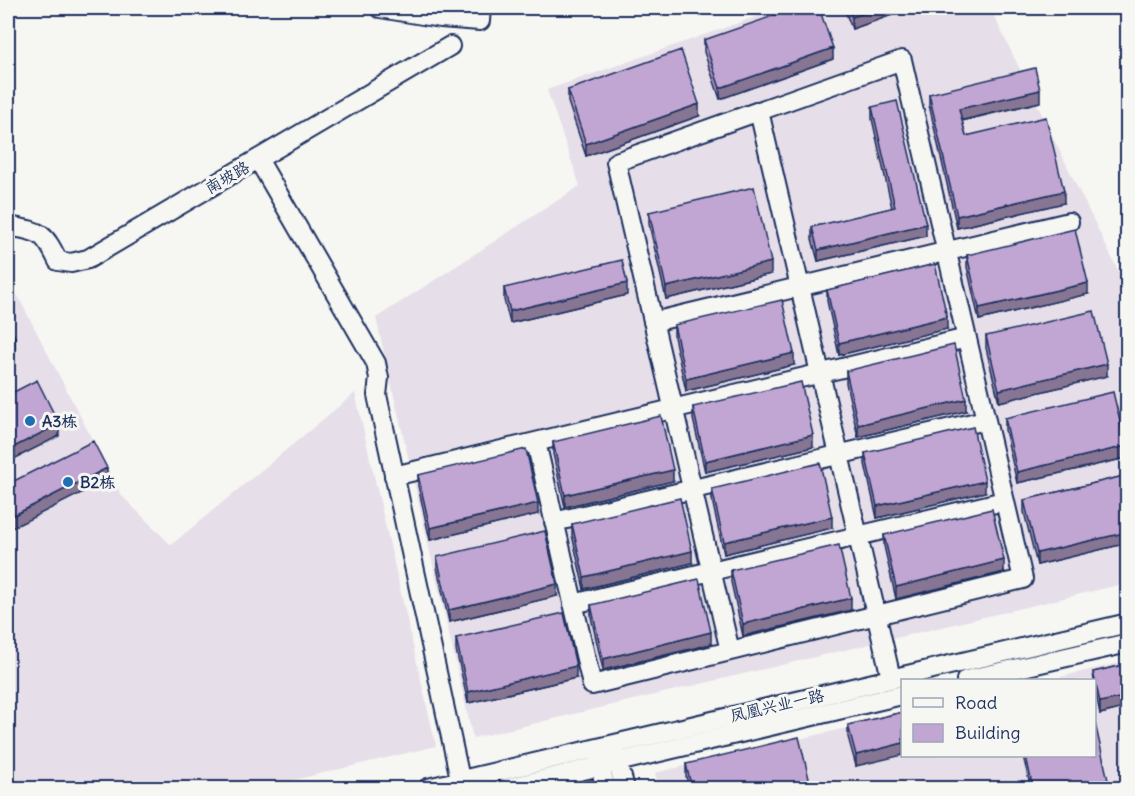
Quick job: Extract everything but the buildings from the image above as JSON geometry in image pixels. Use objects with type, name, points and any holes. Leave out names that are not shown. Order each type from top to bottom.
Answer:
[{"type":"street","points":[[380,8],[441,18],[480,21],[481,8]]},
{"type":"street","name":"南坡路","points":[[8,226],[37,231],[48,240],[58,261],[71,263],[88,259],[450,46]]},
{"type":"street","points":[[536,442],[592,685],[1023,579],[902,60],[616,162],[730,651]]},
{"type":"street","points":[[759,111],[891,678]]},
{"type":"street","points":[[258,159],[376,363],[379,378],[377,395],[461,785]]},
{"type":"street","points":[[653,322],[1069,222]]},
{"type":"street","points":[[394,476],[967,338]]},
{"type":"street","points":[[554,522],[986,420]]},
{"type":"street","points":[[573,604],[1005,501]]},
{"type":"street","name":"凤凰兴业一路","points":[[428,789],[461,785],[604,746],[1128,623]]},
{"type":"street","points":[[975,679],[1128,643]]},
{"type":"street","name":"凤凰兴业一路","points":[[507,789],[901,696]]},
{"type":"street","points":[[604,746],[609,764],[625,789]]},
{"type":"street","points":[[606,789],[609,764]]},
{"type":"shaded area","points":[[781,8],[990,8],[1127,289],[1127,583],[473,738],[376,318],[580,186],[547,90]]},
{"type":"shaded area","points":[[8,277],[121,495],[171,545],[355,393],[436,746],[260,788],[8,788]]},
{"type":"shaded area","points":[[1127,661],[1127,788],[659,788],[655,773],[901,715],[901,757],[1096,757],[1096,679],[1052,679]]},
{"type":"place","name":"A3栋","points":[[30,421]]},
{"type":"place","name":"B2栋","points":[[68,482]]}]
